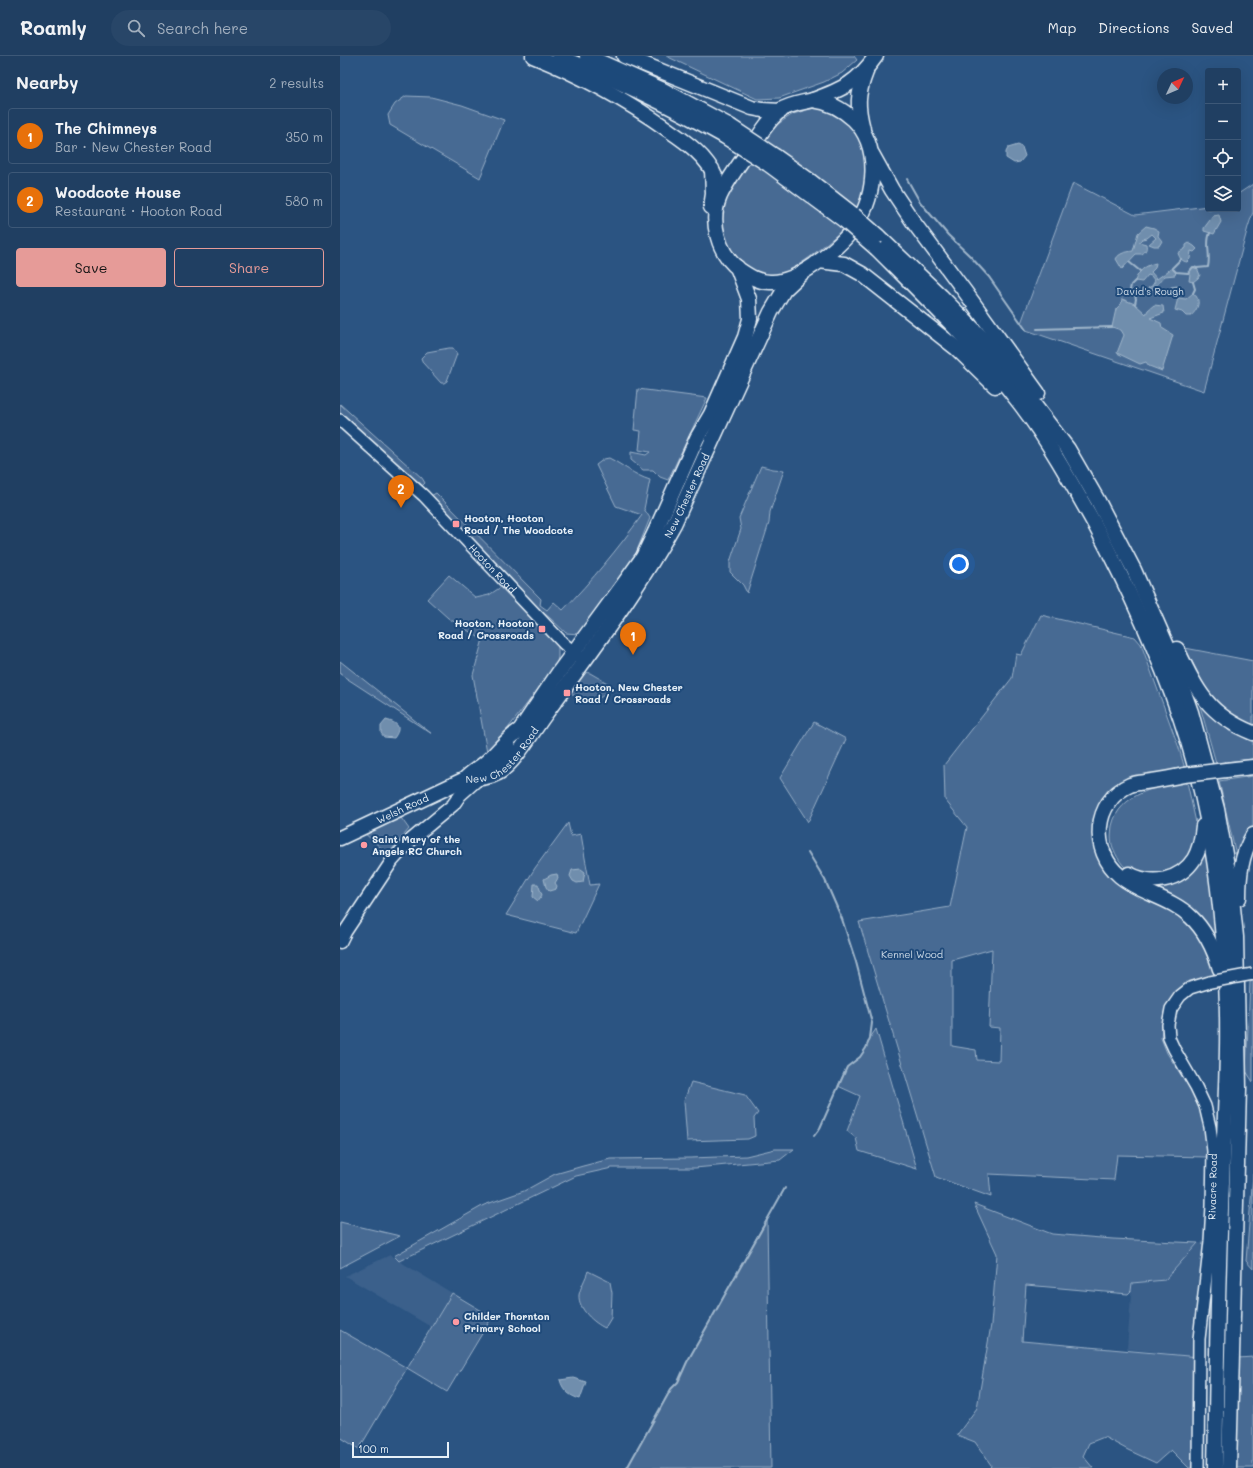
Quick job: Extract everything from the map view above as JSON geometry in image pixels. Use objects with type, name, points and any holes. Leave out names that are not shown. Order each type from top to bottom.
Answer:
[{"type":"highway","points":[[533,56],[569,71],[608,91],[647,114],[686,142],[702,156],[712,169],[718,182],[720,198]]},
{"type":"highway","points":[[557,56],[600,73],[727,131]]},
{"type":"highway","points":[[587,56],[663,90],[771,160],[849,218],[941,296],[987,343],[1068,450],[1098,501],[1134,570],[1168,648],[1191,712],[1217,808],[1231,888],[1236,937],[1240,1088],[1229,1468]]},
{"type":"highway","points":[[624,56],[752,108],[781,111]]},
{"type":"highway","points":[[876,56],[868,68],[860,86],[858,96],[858,105],[863,131],[872,154],[892,190],[914,223],[1052,413],[1068,450]]},
{"type":"highway","points":[[868,68],[856,80],[839,90],[813,100],[793,105],[781,111],[760,135],[736,169],[720,198],[716,218],[717,233],[721,247],[727,257],[737,267],[753,278],[771,282],[785,280],[801,274],[846,238],[859,219],[869,195],[872,175],[872,154]]},
{"type":"highway","points":[[813,100],[833,105],[845,112],[863,131]]},
{"type":"highway","points":[[697,438],[708,408],[741,334],[744,322],[742,298],[737,286],[717,256],[712,246],[709,234],[708,221],[713,194],[712,169]]},
{"type":"highway","points":[[877,242],[977,352],[1018,401],[1041,432],[1068,475],[1110,554],[1141,619],[1180,718],[1194,764],[1216,876],[1224,938],[1227,992],[1227,1053],[1219,1252],[1215,1468]]},
{"type":"highway","points":[[819,261],[844,264],[862,274],[956,348],[1041,432]]},
{"type":"highway","name":"New Chester Road","points":[[462,784],[498,773],[522,747],[623,585],[643,556],[697,438],[711,414],[745,337],[750,314],[749,299],[737,267]]},
{"type":"highway","name":"New Chester Road","points":[[462,784],[469,774],[484,764],[512,735],[520,730],[579,656],[623,605],[656,557],[674,524],[774,307],[784,290],[801,274]]},
{"type":"highway","points":[[1134,570],[1159,610],[1191,679],[1207,702],[1213,709],[1230,722],[1253,733]]},
{"type":"highway","points":[[1227,992],[1210,941],[1198,924],[1182,909],[1119,876],[1106,859],[1101,850],[1101,820],[1110,802],[1123,788],[1132,784],[1184,775],[1253,767]]},
{"type":"highway","points":[[1144,782],[1120,801],[1114,808],[1110,816],[1107,832],[1109,850],[1114,859],[1127,873],[1135,878],[1154,881],[1163,880],[1182,872],[1189,866],[1195,858],[1201,844],[1204,810]]},
{"type":"highway","name":"Welsh Road","points":[[340,838],[462,784]]},
{"type":"highway","points":[[1236,937],[1239,912],[1239,880],[1241,864],[1247,846],[1253,836]]},
{"type":"main road","name":"Hooton Road","points":[[340,420],[424,496],[579,656]]},
{"type":"main road","points":[[480,778],[498,761],[512,744],[520,730]]},
{"type":"main road","points":[[453,805],[464,801],[498,773]]},
{"type":"main road","points":[[340,942],[392,861],[412,840],[453,805],[460,795],[462,784]]},
{"type":"main road","name":"Rivacre Road","points":[[1198,1468],[1199,1339],[1210,1241],[1213,1151],[1210,1127],[1205,1106],[1174,1049],[1169,1038],[1168,1025],[1171,1009],[1180,996],[1190,988],[1210,982],[1253,974]]},
{"type":"shaded area","points":[[1018,145],[1022,147],[1025,156],[1020,162],[1014,163],[1006,158],[1006,152],[1008,148]]},
{"type":"shaded area","points":[[1219,215],[1221,222],[1214,234],[1204,231],[1204,228],[1213,216]]},
{"type":"shaded area","points":[[1146,226],[1159,231],[1158,236],[1162,241],[1159,246],[1149,244],[1156,238],[1152,234],[1147,238],[1142,239],[1139,242],[1146,244],[1145,251],[1142,254],[1136,254],[1122,269],[1116,259],[1117,257],[1125,252],[1133,251],[1138,233]]},
{"type":"shaded area","points":[[1189,243],[1197,249],[1194,252],[1191,251],[1190,259],[1187,262],[1181,259],[1178,253],[1186,248],[1186,245]]},
{"type":"shaded area","points":[[1156,263],[1155,268],[1151,272],[1157,279],[1172,268],[1176,272],[1175,275],[1165,276],[1152,290],[1148,288],[1152,286],[1155,281],[1151,276],[1148,275],[1142,282],[1135,281],[1138,274],[1143,269]]},
{"type":"shaded area","points":[[1193,267],[1197,268],[1200,275],[1193,282],[1189,281],[1190,274],[1188,273]]},
{"type":"shaded area","points":[[1177,286],[1183,293],[1176,294],[1170,289],[1171,287]]},
{"type":"shaded area","points":[[1193,293],[1196,296],[1198,304],[1196,310],[1191,316],[1186,316],[1182,312],[1175,310],[1178,298],[1186,299]]},
{"type":"shaded area","points":[[1122,299],[1135,304],[1146,314],[1154,305],[1163,306],[1164,313],[1150,318],[1161,323],[1162,328],[1173,335],[1162,371],[1149,366],[1146,362],[1140,364],[1117,353],[1124,335],[1121,330],[1112,327],[1116,309],[1121,304]]},
{"type":"shaded area","points":[[386,720],[398,726],[398,731],[394,738],[384,737],[381,733],[381,726]]},
{"type":"shaded area","points":[[581,869],[585,872],[583,882],[577,883],[573,881],[570,876],[572,870]]},
{"type":"shaded area","points":[[557,874],[558,878],[555,883],[557,886],[556,889],[549,891],[546,887],[544,879],[551,875]]},
{"type":"shaded area","points":[[534,884],[538,884],[542,895],[538,901],[533,897]]},
{"type":"shaded area","points":[[1198,1243],[1208,1244],[1199,1357],[1127,1349],[1132,1283],[1165,1280]]},
{"type":"shaded area","name":"Childer Thornton Primary School","points":[[390,1255],[492,1317],[447,1392],[431,1327],[345,1276]]},
{"type":"shaded area","points":[[573,1378],[586,1382],[580,1399],[567,1392],[560,1380]]},
{"type":"green space","points":[[666,56],[854,56],[857,60],[842,73],[824,82],[779,98],[757,99]]},
{"type":"green space","points":[[406,96],[431,97],[462,105],[504,120],[480,178],[390,125],[388,115],[395,104]]},
{"type":"green space","points":[[814,108],[829,110],[840,117],[856,132],[862,143],[866,170],[865,188],[860,206],[838,234],[810,257],[788,272],[777,276],[762,276],[748,270],[725,247],[719,224],[725,198],[769,130],[793,114]]},
{"type":"green space","name":"David's Rough","points":[[1073,183],[1135,215],[1205,206],[1205,212],[1241,212],[1241,192],[1253,184],[1253,212],[1204,391],[1026,330],[1021,323]]},
{"type":"green space","points":[[453,348],[457,354],[447,381],[441,383],[423,363],[421,358],[427,352]]},
{"type":"green space","points":[[638,389],[707,398],[668,480],[660,477],[653,470],[643,470],[631,460],[631,452],[646,455],[650,452],[639,450],[641,431],[634,430]]},
{"type":"green space","points":[[340,404],[422,478],[425,483],[420,488],[340,415]]},
{"type":"green space","points":[[609,458],[650,480],[644,509],[650,518],[636,553],[579,634],[566,633],[536,607],[429,497],[436,493],[541,599],[540,605],[547,610],[554,602],[563,610],[624,540],[642,515],[616,506],[596,465],[604,459]]},
{"type":"green space","points":[[761,466],[784,470],[770,512],[769,523],[747,593],[743,585],[730,572],[730,562],[741,529],[739,518]]},
{"type":"green space","points":[[449,575],[476,598],[489,595],[501,587],[507,591],[558,646],[556,666],[499,740],[487,752],[473,675],[483,639],[448,618],[427,599]]},
{"type":"green space","name":"Kennel Wood","points":[[1041,615],[1135,637],[1141,644],[1179,748],[1185,769],[1145,775],[1128,782],[1105,802],[1101,860],[1178,914],[1194,929],[1206,949],[1216,976],[1178,991],[1164,1012],[1161,1038],[1167,1053],[1199,1103],[1206,1128],[1207,1157],[1117,1155],[1114,1180],[989,1174],[991,1197],[936,1177],[859,922],[950,907],[967,827],[945,800],[944,765],[1012,678],[1016,654],[1021,655]],"holes":[[[992,949],[989,1027],[1000,1028],[999,1061],[977,1060],[976,1050],[952,1046],[952,960]]]},
{"type":"green space","points":[[1185,648],[1253,661],[1253,728],[1239,724],[1211,698]]},
{"type":"green space","points":[[340,661],[432,734],[340,674]]},
{"type":"green space","points":[[584,672],[590,673],[609,684],[608,690],[604,695],[599,698],[585,699],[572,694],[568,690]]},
{"type":"green space","points":[[1198,699],[1229,731],[1253,741],[1253,759],[1216,763]]},
{"type":"green space","points":[[814,722],[846,739],[808,822],[780,778]]},
{"type":"green space","points":[[1253,776],[1253,827],[1249,831],[1236,855],[1219,781]]},
{"type":"green space","points":[[1187,782],[1199,836],[1197,849],[1170,876],[1143,876],[1128,870],[1120,861],[1112,844],[1112,826],[1116,815],[1132,798],[1142,793],[1165,786]]},
{"type":"green space","points":[[399,815],[409,829],[388,854],[363,832]]},
{"type":"green space","points":[[568,823],[571,836],[581,834],[590,885],[599,884],[576,933],[506,915],[535,868]]},
{"type":"green space","points":[[1205,845],[1210,873],[1218,946],[1208,930],[1133,880],[1162,884]]},
{"type":"green space","points":[[1253,981],[1253,1082],[1246,1071],[1250,982]]},
{"type":"green space","points":[[876,1029],[917,1169],[859,1151],[856,1138],[847,1131],[860,1096],[838,1086],[847,1067],[860,1057]]},
{"type":"green space","points":[[691,1082],[745,1095],[758,1113],[754,1118],[755,1136],[748,1139],[687,1141],[684,1101]]},
{"type":"green space","points":[[775,1149],[794,1149],[780,1160],[695,1168],[612,1168],[576,1176],[399,1261],[394,1256],[484,1205],[524,1191],[555,1174],[583,1166],[610,1159],[746,1156]]},
{"type":"green space","points":[[1253,1174],[1253,1269],[1246,1261]]},
{"type":"green space","points":[[974,1204],[1052,1234],[1113,1239],[1198,1243],[1165,1280],[1132,1283],[1131,1291],[1128,1294],[1026,1285],[1022,1341],[1199,1357],[1195,1468],[1189,1468],[1171,1450],[1156,1463],[1104,1437],[1089,1443],[1083,1456],[1093,1468],[990,1468],[991,1465],[975,1442],[957,1435],[977,1408],[991,1325],[997,1254]]},
{"type":"green space","points":[[767,1219],[771,1468],[627,1468],[671,1389],[678,1382],[687,1362]]},
{"type":"green space","points":[[340,1222],[400,1236],[340,1268]]},
{"type":"green space","points":[[588,1271],[610,1282],[612,1293],[611,1318],[605,1328],[596,1323],[588,1315],[579,1300],[579,1295]]},
{"type":"green space","points":[[452,1293],[492,1317],[447,1392],[407,1368]]},
{"type":"green space","points":[[340,1330],[407,1368],[359,1449],[340,1437]]},
{"type":"green space","points":[[1253,1357],[1253,1468],[1236,1468],[1238,1358]]},
{"type":"waterway","points":[[907,179],[920,202],[948,235],[989,277],[1026,330]]},
{"type":"waterway","points":[[1181,259],[1172,268],[1176,272],[1188,273],[1193,267],[1208,267],[1208,241],[1210,233]]},
{"type":"waterway","points":[[1129,262],[1140,271]]},
{"type":"waterway","points":[[1135,281],[1131,285],[1130,290],[1135,295],[1135,304]]},
{"type":"waterway","points":[[1193,282],[1195,289],[1193,293]]},
{"type":"waterway","points":[[1037,329],[1112,327]]},
{"type":"waterway","points":[[808,852],[825,880],[842,919],[856,962],[872,1023],[870,1038],[866,1048],[860,1057],[847,1067],[820,1128],[814,1136]]},
{"type":"waterway","points":[[627,1468],[671,1389],[678,1382],[687,1362],[785,1188]]},
{"type":"place","name":"Woodcote House","points":[[401,508]]},
{"type":"place","name":"Hooton, Hooton Road / The Woodcote","points":[[456,524]]},
{"type":"place","name":"Hooton, Hooton Road / Crossroads","points":[[542,629]]},
{"type":"place","name":"The Chimneys","points":[[633,655]]},
{"type":"place","name":"Hooton, New Chester Road / Crossroads","points":[[567,693]]},
{"type":"place","name":"Saint Mary of the Angels RC Church","points":[[364,845]]},
{"type":"place","name":"Childer Thornton Primary School","points":[[456,1322]]}]
